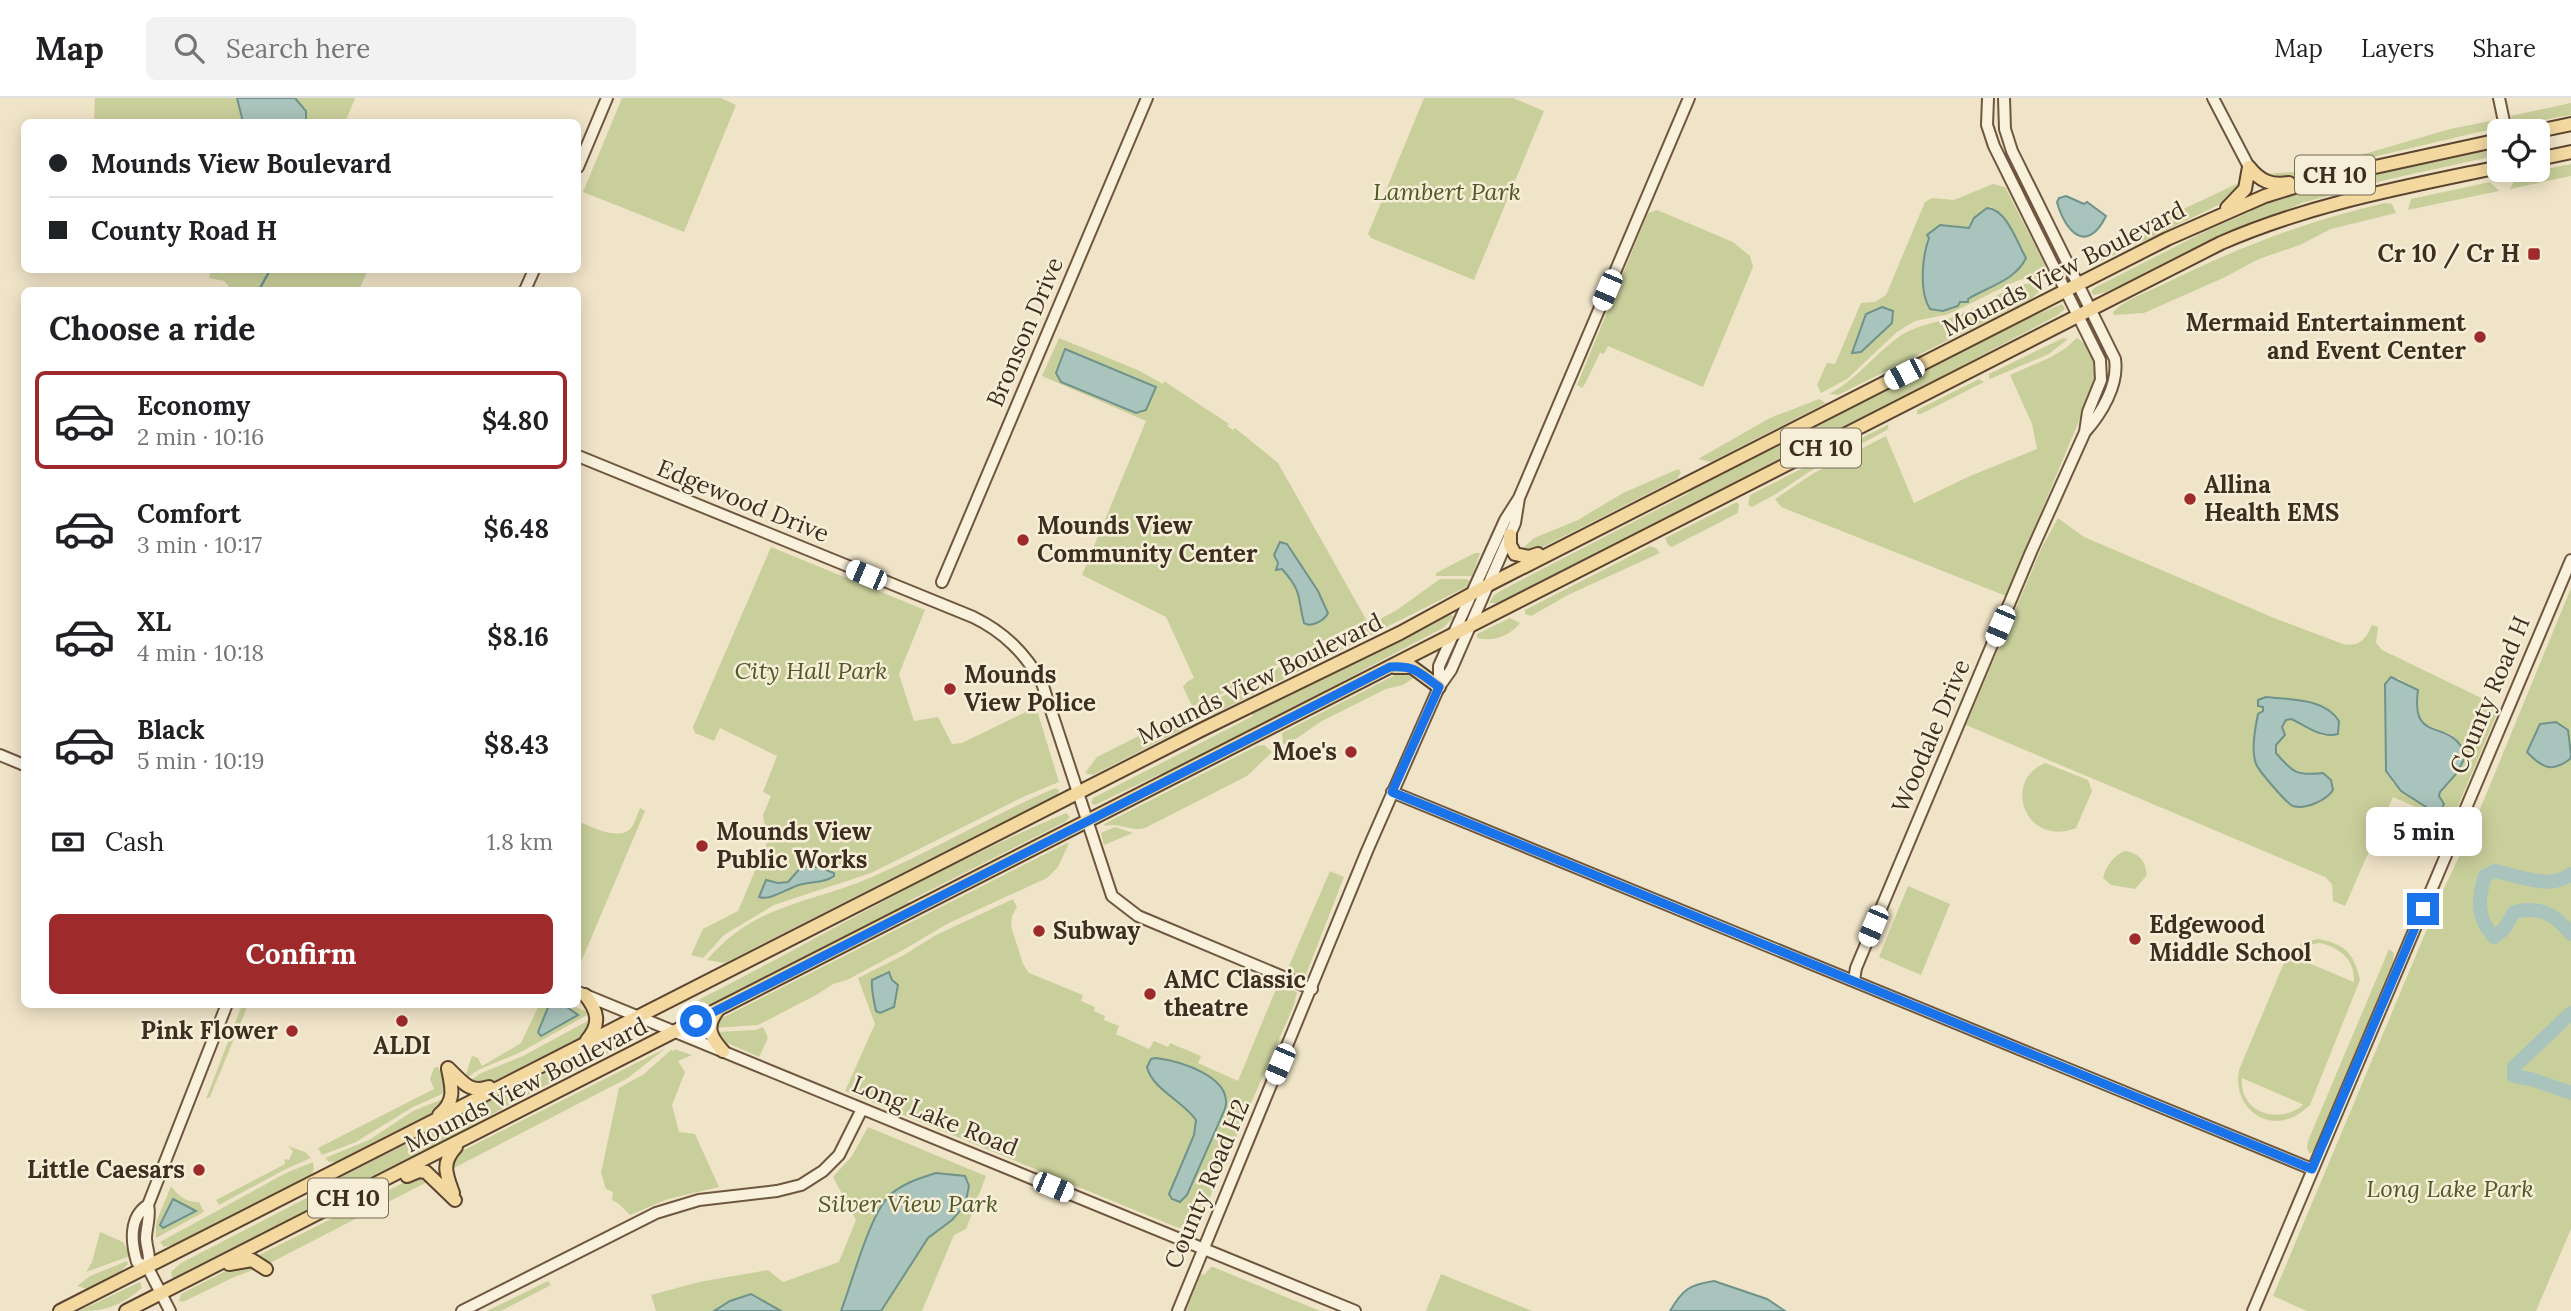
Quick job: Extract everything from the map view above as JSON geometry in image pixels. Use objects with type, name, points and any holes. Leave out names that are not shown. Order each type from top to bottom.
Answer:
[{"type":"main road","points":[[2550,128],[2571,124]]},
{"type":"main road","name":"Mounds View Boulevard","points":[[60,1311],[1079,793],[1400,633],[1472,593],[2206,220],[2289,188],[2355,170],[2487,142]]},
{"type":"main road","points":[[2550,156],[2571,152]]},
{"type":"main road","points":[[2249,167],[2260,179],[2279,184],[2355,170]]},
{"type":"main road","points":[[2206,220],[2241,195],[2247,184],[2249,167]]},
{"type":"main road","name":"Mounds View Boulevard","points":[[125,1311],[2221,243],[2288,216],[2366,195],[2487,170]]},
{"type":"main road","points":[[1510,535],[1512,551],[1523,557],[1581,538]]},
{"type":"main road","points":[[1390,667],[1412,667],[1439,687]]},
{"type":"main road","points":[[581,993],[595,1008],[598,1019],[592,1034],[583,1044]]},
{"type":"main road","points":[[718,1010],[709,1030],[723,1051]]},
{"type":"main road","points":[[430,1123],[451,1102],[453,1091],[448,1068],[469,1087],[479,1090],[516,1078]]},
{"type":"main road","points":[[333,1206],[376,1192],[419,1171],[429,1174],[455,1200],[444,1165],[447,1156],[461,1141]]},
{"type":"main road","points":[[205,1271],[252,1260],[266,1269]]},
{"type":"street","points":[[581,160],[607,98]]},
{"type":"street","name":"Bronson Drive","points":[[942,582],[1147,98]]},
{"type":"street","name":"County Road H2","points":[[1439,687],[1439,666],[1505,520],[1519,498],[1689,98]]},
{"type":"street","name":"Woodale Drive","points":[[1854,980],[1856,968],[1979,675],[2085,432],[2088,412],[2101,380],[2102,368],[1991,139],[1986,117],[1988,98]]},
{"type":"street","name":"Woodale Drive","points":[[2004,98],[2005,129],[2012,151],[2112,353],[2116,371],[2099,416],[2085,432]]},
{"type":"street","points":[[2213,98],[2249,167]]},
{"type":"street","points":[[2499,98],[2503,119]]},
{"type":"street","name":"Edgewood Drive","points":[[581,457],[973,617],[1000,632],[1024,654],[1042,683],[1112,896],[1128,910],[1312,989]]},
{"type":"street","name":"County Road H2","points":[[1178,1311],[1392,792],[1439,687],[1451,670],[1510,535],[1519,498]]},
{"type":"street","name":"County Road H","points":[[2253,1311],[2571,560]]},
{"type":"street","points":[[0,755],[21,764]]},
{"type":"street","points":[[1392,792],[2312,1169]]},
{"type":"street","name":"Long Lake Road","points":[[581,993],[1355,1311]]},
{"type":"street","points":[[170,1311],[148,1268],[137,1262],[132,1237],[139,1211],[148,1205],[225,1008]]},
{"type":"street","points":[[462,1311],[656,1213],[699,1200],[777,1191],[801,1185],[823,1171],[839,1155],[862,1109]]},
{"type":"green space","points":[[95,98],[237,98],[242,119],[94,119]]},
{"type":"green space","points":[[295,98],[355,99],[346,119],[306,119],[306,111]]},
{"type":"green space","points":[[622,98],[721,98],[736,105],[684,232],[583,192]]},
{"type":"green space","name":"Lambert Park","points":[[1424,98],[1513,98],[1544,111],[1474,280],[1371,238],[1368,234]]},
{"type":"green space","points":[[2571,103],[2571,115],[2549,119],[2512,119],[2510,116]]},
{"type":"green space","points":[[2487,122],[2487,130],[2292,178],[2282,180],[2264,174],[2306,171],[2450,129]]},
{"type":"green space","points":[[2487,149],[2487,158],[2390,179],[2302,203],[2106,292],[2094,295],[2091,292],[2094,288],[2208,230],[2250,212],[2249,209],[2341,181]]},
{"type":"green space","points":[[2571,164],[2571,176],[2550,180],[2550,168]]},
{"type":"green space","points":[[2241,182],[2227,201],[2108,258],[2089,264],[2114,243],[2132,233]]},
{"type":"green space","points":[[2490,182],[2499,191],[2408,210],[2411,199]]},
{"type":"green space","points":[[2514,182],[2543,182],[2510,189]]},
{"type":"green space","points":[[1993,184],[2005,187],[2045,265],[2047,279],[2023,279],[1949,314],[1915,321],[1897,332],[1847,379],[1821,393],[1817,385],[1827,363],[1835,364],[1861,303],[1875,302],[1886,295],[1925,202],[1932,198],[1954,200]],"holes":[[[1991,207],[2006,222],[2026,258],[2014,275],[1960,302],[1960,305],[1938,311],[1930,309],[1924,291],[1923,270],[1932,231],[1940,225],[1968,228],[1981,212]]]},
{"type":"green space","points":[[2385,203],[2392,204],[2396,213],[2331,229],[2300,245],[2259,259],[2144,313],[2114,315],[2113,312],[2118,307],[2130,300],[2245,247],[2328,218]]},
{"type":"green space","points":[[1657,210],[1733,242],[1750,256],[1753,267],[1703,387],[1608,346],[1604,354],[1600,353],[1582,388],[1577,385],[1648,213]]},
{"type":"green space","points":[[210,273],[367,273],[360,287],[229,287],[224,281],[209,278]]},
{"type":"green space","points":[[2030,283],[2044,283],[2031,299],[1838,395],[1829,394],[1903,334],[1966,312],[2011,289]]},
{"type":"green space","points":[[2062,304],[2065,309],[2058,315],[1837,432],[1509,599],[1500,603],[1489,603],[1494,595],[1502,590],[1689,491],[2014,324]]},
{"type":"green space","points":[[1059,338],[1138,370],[1163,384],[1164,381],[1229,424],[1227,426],[1233,430],[1235,428],[1278,463],[1367,621],[1346,629],[1204,703],[1192,706],[1183,687],[1194,678],[1166,617],[1082,575],[1146,421],[1042,376]],"holes":[[[1065,349],[1144,383],[1141,413],[1106,402],[1056,373]],[[1279,543],[1318,591],[1328,613],[1312,625],[1304,623],[1300,595],[1282,569],[1278,570],[1274,554]]]},
{"type":"green space","points":[[2063,338],[2068,339],[2049,354],[1989,378],[1989,374]]},
{"type":"green space","points":[[2077,338],[2087,347],[2093,358],[2094,385],[2006,596],[1781,507],[1775,499],[1814,473],[1886,436],[1914,503],[1970,476],[2037,449],[2032,424],[2010,375],[2049,358]]},
{"type":"green space","points":[[1979,379],[1984,382],[1917,414],[1917,410]]},
{"type":"green space","points":[[1819,399],[1826,403],[1711,462],[1698,459],[1770,418]]},
{"type":"green space","points":[[1887,425],[1887,430],[1809,472],[1776,494],[1752,507],[1748,505],[1750,495]]},
{"type":"green space","points":[[1678,469],[1681,472],[1677,479],[1533,552],[1521,550],[1534,538],[1578,520],[1623,493]]},
{"type":"green space","points":[[1737,502],[1738,513],[1672,547],[1668,545],[1665,538]]},
{"type":"green space","points":[[2058,518],[2084,537],[2274,618],[2343,644],[2358,643],[2365,638],[2372,625],[2378,627],[2376,643],[2382,650],[2500,707],[2438,853],[2427,856],[2440,824],[2427,818],[2420,809],[2393,797],[2345,906],[2333,901],[2332,884],[2325,877],[1966,725],[2042,547]],"holes":[[[2398,678],[2418,690],[2417,710],[2421,721],[2452,735],[2462,747],[2456,774],[2440,792],[2430,814],[2426,807],[2392,782],[2385,684]],[[2266,697],[2316,704],[2325,708],[2339,721],[2323,736],[2291,719],[2286,720],[2282,727],[2285,735],[2276,745],[2276,753],[2296,771],[2307,774],[2323,773],[2330,795],[2305,807],[2293,806],[2256,765],[2254,740],[2258,714],[2263,711]]]},
{"type":"green space","points":[[1650,546],[1660,553],[1570,594],[1531,616],[1525,614],[1525,610]]},
{"type":"green space","name":"City Hall Park","points":[[771,547],[925,610],[899,674],[914,721],[938,717],[952,744],[962,743],[1036,707],[1059,782],[1023,797],[871,873],[774,905],[724,935],[703,958],[691,955],[703,929],[738,911],[771,833],[765,827],[763,815],[771,796],[763,792],[777,756],[720,728],[714,741],[695,733],[693,727]]},
{"type":"green space","points":[[1480,553],[1472,576],[1436,576],[1436,573]]},
{"type":"green space","points":[[1440,579],[1467,579],[1471,582],[1468,586],[1214,714],[1195,710],[1397,610]]},
{"type":"green space","name":"Long Lake Park","points":[[2571,588],[2571,1229],[2536,1311],[2307,1311],[2273,1296],[2445,886],[2469,836]]},
{"type":"green space","points":[[1450,614],[1454,617],[1443,628],[1233,740],[1162,776],[1160,774],[1095,805],[1091,803],[1093,798],[1253,716],[1252,713]]},
{"type":"green space","points":[[1510,618],[1520,623],[1506,635],[1489,639],[1477,638],[1477,634]]},
{"type":"green space","points":[[1405,673],[1415,677],[1322,721],[1287,745],[1283,744],[1282,733],[1395,675]]},
{"type":"green space","points":[[1184,713],[1191,722],[1189,726],[1093,775],[1085,773],[1097,757]]},
{"type":"green space","points":[[1264,745],[1272,752],[1247,776],[1145,828],[1105,826],[1104,824],[1257,746]]},
{"type":"green space","points":[[2045,763],[2088,780],[2092,791],[2076,828],[2059,832],[2044,829],[2033,821],[2025,810],[2022,797],[2024,784],[2032,772]]},
{"type":"green space","points":[[1055,788],[1059,790],[1058,794],[725,963],[707,960],[725,941],[764,916],[872,877]]},
{"type":"green space","points":[[640,808],[645,811],[581,962],[581,822],[604,832],[619,834],[631,828]]},
{"type":"green space","points":[[1066,813],[1070,817],[1065,822],[909,901],[910,905],[687,1019],[682,1016],[685,1010],[702,998],[882,902]]},
{"type":"green space","points":[[1115,827],[1133,833],[1104,845],[1101,833]]},
{"type":"green space","points":[[1067,843],[1058,867],[1047,878],[947,924],[847,980],[833,984],[758,1025],[715,1028],[718,1020]]},
{"type":"green space","points":[[2125,851],[2138,856],[2146,870],[2147,875],[2135,889],[2111,885],[2103,878],[2111,862]]},
{"type":"green space","points":[[1330,871],[1344,877],[1304,979],[1286,973]]},
{"type":"green space","points":[[1908,886],[1950,904],[1921,975],[1879,957]]},
{"type":"green space","points":[[1013,899],[1017,907],[1011,926],[1023,964],[1029,973],[1083,995],[1081,1001],[1095,1007],[1094,1011],[1105,1016],[1104,1020],[1119,1026],[1116,1034],[1149,1049],[1154,1041],[1168,1047],[1170,1043],[1201,1056],[1198,1063],[1238,1081],[1278,984],[1297,992],[1294,1005],[1202,1215],[1192,1230],[1176,1227],[845,1091],[875,1024],[858,978],[936,935]],"holes":[[[884,973],[897,984],[875,1005],[872,980]],[[1168,1060],[1215,1081],[1224,1090],[1203,1158],[1187,1195],[1169,1194],[1194,1135],[1196,1120],[1186,1107],[1152,1078]]]},
{"type":"green space","points":[[2318,939],[2342,947],[2355,963],[2360,980],[2310,1105],[2297,1115],[2273,1121],[2262,1118],[2246,1104],[2240,1094],[2239,1070],[2286,958],[2303,942]],"holes":[[[2319,943],[2344,955],[2352,967],[2354,982],[2294,957],[2305,946]],[[2242,1078],[2302,1104],[2303,1105],[2283,1114],[2262,1112],[2247,1100]]]},
{"type":"green space","points":[[2389,949],[2394,953],[2393,962],[2315,1149],[2310,1154],[2308,1141]]},
{"type":"green space","points":[[241,1008],[247,1008],[210,1097],[206,1099]]},
{"type":"green space","points":[[538,1008],[548,1008],[539,1028],[572,1008],[586,1011],[587,1015],[521,1052],[478,1070],[464,1080],[472,1056],[478,1058],[482,1066],[521,1043]]},
{"type":"green space","points":[[593,1018],[580,1038],[484,1086],[467,1083],[479,1074],[523,1056]]},
{"type":"green space","points":[[763,1027],[768,1038],[759,1057],[723,1041],[716,1032],[756,1030]]},
{"type":"green space","points":[[625,1032],[630,1035],[618,1048],[422,1154],[177,1278],[172,1278],[171,1272],[181,1263],[322,1190],[343,1176]]},
{"type":"green space","points":[[666,1048],[628,1078],[452,1169],[453,1157],[456,1154]]},
{"type":"green space","points":[[674,1049],[692,1055],[678,1061],[685,1072],[672,1105],[679,1132],[695,1134],[719,1187],[668,1199],[630,1215],[612,1200],[613,1192],[606,1189],[601,1173],[619,1088],[644,1074]]},
{"type":"green space","points":[[438,1067],[449,1091],[413,1107],[356,1142],[322,1155],[318,1148],[434,1089],[430,1079],[434,1068]]},
{"type":"green space","points":[[450,1096],[445,1106],[337,1162],[329,1162],[325,1158],[369,1140],[413,1111]]},
{"type":"green space","name":"Silver View Park","points":[[868,1127],[986,1176],[966,1229],[954,1235],[922,1311],[656,1311],[651,1295],[699,1282],[768,1270],[783,1282],[839,1262],[856,1220],[833,1177],[852,1156]]},
{"type":"green space","points":[[288,1146],[305,1152],[311,1158],[219,1205],[216,1200],[285,1164],[284,1159],[289,1160],[293,1151]]},
{"type":"green space","points":[[313,1162],[311,1176],[174,1245],[164,1247],[160,1242],[286,1173]]},
{"type":"green space","points":[[419,1175],[429,1181],[268,1264],[258,1258],[259,1255]]},
{"type":"green space","points":[[171,1186],[183,1198],[199,1202],[204,1212],[156,1238],[156,1223]]},
{"type":"green space","points":[[100,1232],[123,1242],[130,1256],[86,1272],[92,1262]]},
{"type":"green space","points":[[127,1261],[128,1264],[121,1271],[87,1289],[77,1286],[90,1276]]},
{"type":"green space","points":[[241,1263],[258,1268],[183,1302],[179,1301],[181,1294]]},
{"type":"green space","points":[[1211,1267],[1320,1311],[1186,1311],[1201,1274],[1204,1275]]},
{"type":"green space","points":[[1441,1274],[1532,1311],[1426,1311]]},
{"type":"green space","points":[[548,1281],[551,1285],[501,1311],[487,1311]]},
{"type":"green space","points":[[140,1282],[142,1288],[120,1303],[98,1310],[79,1311]]},
{"type":"water","points":[[237,98],[295,98],[306,111],[306,119],[242,119]]},
{"type":"water","points":[[2066,196],[2084,204],[2087,202],[2106,216],[2099,228],[2084,237],[2071,230],[2057,202],[2059,198]]},
{"type":"water","points":[[1987,208],[2006,220],[2026,258],[2008,278],[1968,299],[1968,302],[1960,302],[1958,306],[1943,311],[1930,309],[1923,284],[1923,264],[1929,238],[1927,235],[1940,225],[1969,228],[1974,218]]},
{"type":"water","points":[[1882,307],[1893,311],[1892,323],[1861,352],[1852,353],[1866,314]]},
{"type":"water","points":[[1065,349],[1156,387],[1146,410],[1136,413],[1061,382],[1056,373]]},
{"type":"water","points":[[1280,542],[1287,544],[1318,591],[1328,613],[1318,622],[1310,625],[1304,623],[1293,584],[1282,569],[1276,570],[1278,563],[1274,555]]},
{"type":"water","points":[[2391,677],[2418,690],[2417,708],[2420,719],[2426,725],[2451,736],[2466,756],[2456,774],[2440,792],[2439,796],[2444,804],[2438,817],[2434,817],[2426,807],[2401,791],[2386,771],[2385,684]]},
{"type":"water","points":[[2266,697],[2316,704],[2333,713],[2339,721],[2338,734],[2326,735],[2291,719],[2286,720],[2282,727],[2285,735],[2276,745],[2276,753],[2291,769],[2307,774],[2323,773],[2331,780],[2333,790],[2321,801],[2303,807],[2293,806],[2256,764],[2255,733],[2258,714],[2263,711],[2263,707],[2258,706],[2258,700]]},
{"type":"water","points":[[2556,722],[2568,730],[2571,755],[2570,759],[2558,766],[2547,767],[2527,752],[2540,724]]},
{"type":"water","points":[[802,866],[818,867],[834,873],[834,876],[801,884],[772,896],[759,897],[766,880],[788,882]]},
{"type":"water","points":[[889,972],[898,985],[894,1007],[880,1013],[876,1011],[872,980]]},
{"type":"water","points":[[548,1008],[568,1008],[578,1015],[541,1036],[538,1032]]},
{"type":"water","points":[[1156,1058],[1203,1073],[1221,1088],[1226,1098],[1225,1109],[1187,1195],[1180,1202],[1172,1199],[1169,1194],[1194,1135],[1196,1120],[1150,1075],[1147,1067],[1151,1059]]},
{"type":"water","points":[[936,1173],[965,1176],[969,1186],[965,1205],[952,1220],[928,1238],[881,1311],[841,1311],[862,1249],[883,1203],[901,1187]]},
{"type":"water","points":[[173,1199],[196,1211],[163,1228],[160,1225]]},
{"type":"water","points":[[1714,1281],[1767,1299],[1785,1311],[1670,1311],[1688,1289]]},
{"type":"water","points":[[751,1294],[781,1311],[714,1311],[730,1301]]},
{"type":"waterway","points":[[261,287],[268,273]]},
{"type":"waterway","points":[[2571,874],[2563,879],[2544,882],[2494,871],[2485,876],[2480,900],[2484,923],[2494,937],[2504,929],[2514,912],[2523,910],[2546,913],[2559,921],[2571,934]]},
{"type":"waterway","points":[[2571,1013],[2514,1067],[2514,1076],[2571,1093]]},
{"type":"place","name":"Cr 10 / Cr H","points":[[2534,254]]},
{"type":"place","name":"Mermaid Entertainment and Event Center","points":[[2480,337]]},
{"type":"place","name":"Allina Health EMS","points":[[2190,499]]},
{"type":"place","name":"Mounds View Community Center","points":[[1023,540]]},
{"type":"place","name":"Mounds View Police","points":[[950,689]]},
{"type":"place","name":"Moe's","points":[[1351,752]]},
{"type":"place","name":"Mounds View Public Works","points":[[702,846]]},
{"type":"place","name":"Subway","points":[[1039,931]]},
{"type":"place","name":"Edgewood Middle School","points":[[2135,939]]},
{"type":"place","name":"AMC Classic theatre","points":[[1150,994]]},
{"type":"place","name":"ALDI","points":[[402,1021]]},
{"type":"place","name":"Pink Flower","points":[[292,1031]]},
{"type":"place","name":"Little Caesars","points":[[199,1170]]},
{"type":"route","points":[[696,1021],[1390,667],[1403,666],[1419,671],[1439,687],[1392,792],[2312,1169],[2423,909]]}]
